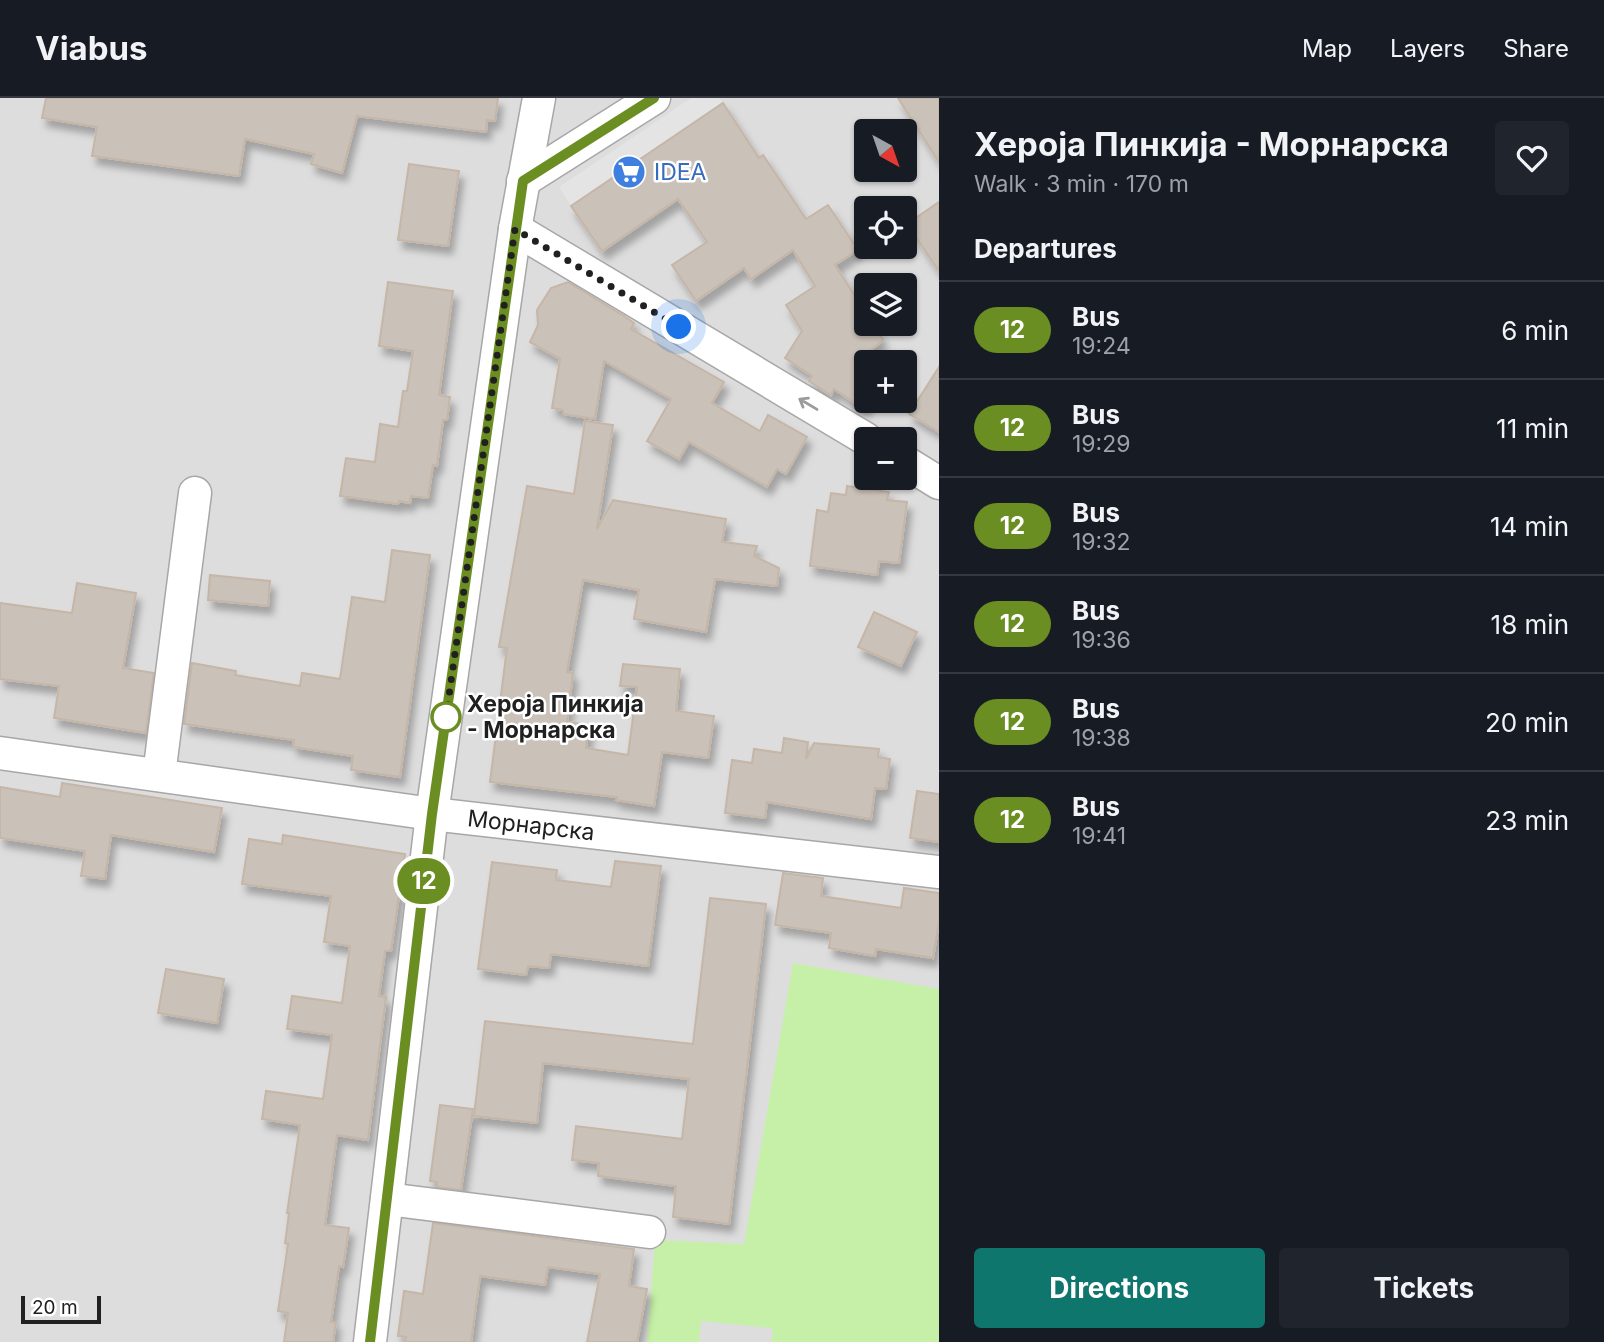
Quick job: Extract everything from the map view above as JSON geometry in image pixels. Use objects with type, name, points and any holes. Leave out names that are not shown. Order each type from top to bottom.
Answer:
[{"type":"street","points":[[370,1342],[432,814],[515,229],[538,98]]},
{"type":"street","points":[[523,181],[654,98]]},
{"type":"street","points":[[515,229],[854,432]]},
{"type":"street","points":[[917,469],[939,483]]},
{"type":"street","points":[[159,775],[195,493]]},
{"type":"street","name":"Морнарска","points":[[0,753],[432,814],[939,873]]},
{"type":"street","points":[[387,1199],[649,1232]]},
{"type":"shaded area","points":[[0,98],[524,98],[354,1342],[0,1342]]},
{"type":"shaded area","points":[[550,98],[939,98],[939,1342],[380,1342],[450,800]]},
{"type":"shaded area","points":[[691,98],[719,98],[723,103],[571,206],[559,187]]},
{"type":"green space","points":[[793,963],[939,989],[939,1342],[772,1342],[772,1328],[701,1321],[699,1342],[647,1342],[655,1240],[744,1244]]},
{"type":"building","points":[[46,98],[498,98],[495,121],[487,120],[486,132],[357,116],[342,173],[311,164],[314,154],[245,139],[239,176],[92,156],[97,127],[42,118]]},
{"type":"building","points":[[898,98],[939,98],[939,162],[917,128],[917,119],[911,119]]},
{"type":"building","points":[[723,103],[759,158],[763,155],[806,219],[828,205],[854,244],[854,253],[835,265],[854,294],[854,336],[880,336],[883,340],[871,350],[854,350],[854,402],[834,389],[831,395],[809,381],[812,376],[785,358],[802,331],[786,305],[815,286],[793,250],[751,279],[744,268],[696,301],[672,265],[707,242],[678,199],[602,251],[571,206]]},
{"type":"building","points":[[409,164],[459,171],[448,246],[398,240]]},
{"type":"building","points":[[939,202],[939,271],[917,239],[917,217]]},
{"type":"building","points":[[388,282],[453,291],[439,395],[450,397],[447,420],[443,420],[437,466],[433,465],[428,498],[411,496],[410,503],[399,501],[398,504],[340,496],[346,458],[375,462],[380,424],[398,427],[403,391],[407,391],[413,351],[379,346]]},
{"type":"building","points":[[568,282],[634,323],[631,329],[724,382],[712,403],[760,431],[768,415],[807,437],[786,474],[777,469],[767,487],[689,442],[679,459],[647,441],[671,399],[604,361],[595,419],[563,414],[563,410],[552,408],[560,359],[530,342],[538,325],[537,310],[551,288]]},
{"type":"building","points":[[939,367],[939,432],[909,414],[917,413],[917,401]]},
{"type":"building","points":[[585,421],[613,425],[597,529],[613,500],[726,519],[722,542],[757,546],[754,556],[779,568],[777,586],[715,579],[706,632],[634,619],[639,590],[583,580],[567,672],[573,673],[567,722],[589,725],[586,748],[628,755],[637,687],[620,686],[623,664],[680,669],[676,711],[714,716],[708,758],[662,752],[654,806],[616,800],[617,797],[490,782],[507,648],[499,647],[527,486],[574,494]]},
{"type":"building","points":[[847,486],[854,487],[854,490],[889,492],[887,500],[907,502],[899,563],[879,561],[877,575],[810,566],[817,510],[828,512],[831,493],[846,495]]},
{"type":"building","points":[[392,550],[430,555],[400,777],[351,770],[353,756],[293,747],[294,740],[184,724],[192,663],[236,671],[235,675],[300,686],[302,673],[340,679],[352,597],[385,602]]},
{"type":"building","points":[[210,575],[270,581],[268,606],[208,600]]},
{"type":"building","points":[[77,583],[136,593],[123,668],[154,673],[146,733],[54,718],[59,686],[0,679],[0,603],[72,613]]},
{"type":"building","points":[[874,612],[917,632],[901,666],[858,647]]},
{"type":"building","points":[[784,738],[808,742],[806,759],[814,743],[879,749],[878,757],[890,759],[886,789],[875,788],[871,819],[767,802],[765,818],[725,813],[732,760],[752,763],[754,749],[782,753]]},
{"type":"building","points":[[62,783],[222,808],[214,852],[111,835],[105,879],[81,876],[85,851],[0,838],[0,787],[60,797]]},
{"type":"building","points":[[917,791],[939,794],[939,842],[910,838]]},
{"type":"building","points":[[283,835],[405,854],[391,951],[385,951],[379,996],[386,997],[368,1140],[337,1135],[325,1225],[349,1228],[343,1267],[339,1266],[331,1322],[336,1322],[333,1342],[284,1342],[288,1313],[278,1311],[288,1244],[285,1243],[287,1213],[300,1125],[262,1119],[266,1091],[323,1099],[332,1035],[287,1029],[292,996],[342,1003],[350,946],[324,942],[331,896],[242,884],[249,839],[282,844]]},
{"type":"building","points":[[615,861],[661,866],[648,966],[551,954],[549,968],[528,966],[526,975],[478,969],[492,862],[557,870],[556,880],[611,887]]},
{"type":"building","points":[[783,873],[823,878],[821,896],[901,908],[904,888],[939,893],[939,922],[933,958],[876,949],[875,956],[829,948],[831,933],[775,925]]},
{"type":"building","points":[[710,898],[766,904],[729,1224],[673,1217],[676,1186],[598,1176],[599,1163],[572,1160],[576,1126],[682,1139],[689,1079],[543,1063],[537,1123],[474,1116],[485,1021],[693,1044]]},
{"type":"building","points":[[166,969],[224,979],[217,1023],[158,1013]]},
{"type":"building","points":[[440,1105],[473,1109],[461,1190],[437,1187],[437,1182],[430,1181]]},
{"type":"building","points":[[433,1223],[634,1249],[629,1286],[647,1289],[637,1342],[587,1342],[600,1274],[548,1267],[545,1285],[480,1276],[471,1342],[405,1342],[406,1337],[398,1336],[404,1291],[423,1294]]},
{"type":"bus line","name":"12","points":[[370,1342],[432,814],[523,181],[654,98]]},
{"type":"place","name":"IDEA","points":[[629,172]]},
{"type":"place","name":"Хероја Пинкија - Морнарска","points":[[446,717]]},
{"type":"route","points":[[446,717],[515,229],[679,327]]}]
